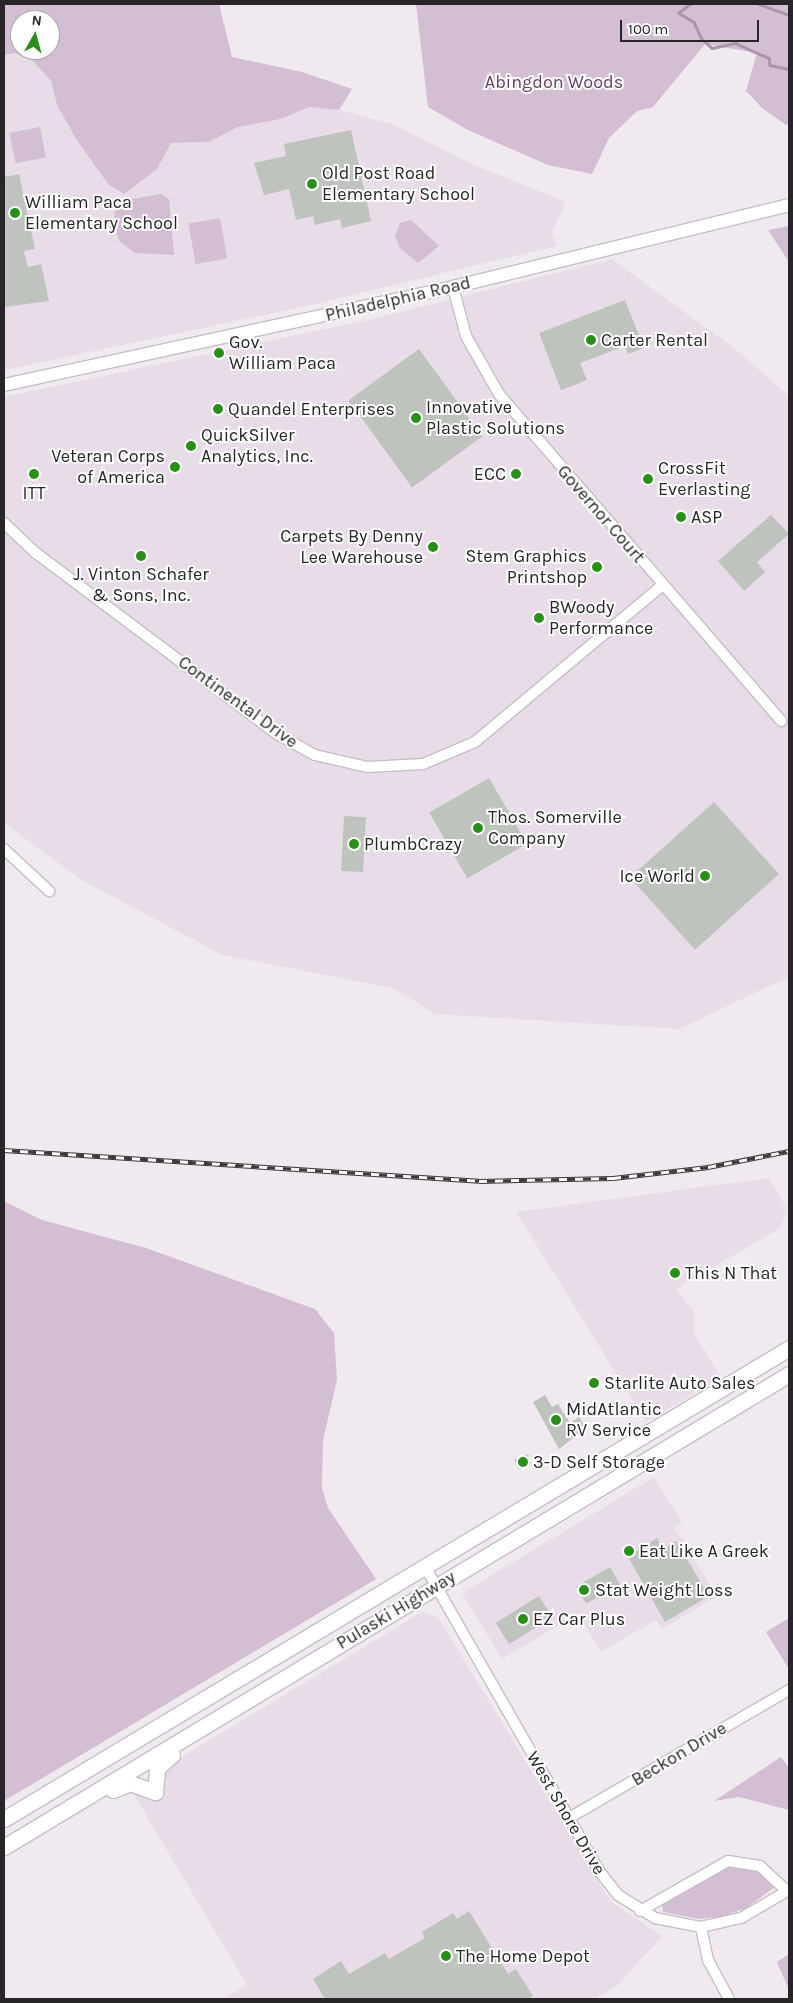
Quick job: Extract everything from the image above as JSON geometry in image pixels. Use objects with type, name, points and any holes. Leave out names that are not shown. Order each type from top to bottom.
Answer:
[{"type":"highway","name":"Pulaski Highway","points":[[4,1819],[424,1565],[789,1348]]},
{"type":"highway","name":"Pulaski Highway","points":[[4,1847],[789,1374]]},
{"type":"highway","points":[[36,1828],[59,1822],[122,1785],[130,1783],[155,1792],[157,1768],[162,1762],[207,1734],[211,1723]]},
{"type":"main road","name":"Philadelphia Road","points":[[4,385],[454,287],[789,205]]},
{"type":"street","name":"Governor Court","points":[[454,287],[466,336],[500,394],[781,721]]},
{"type":"street","name":"Continental Drive","points":[[4,523],[36,553],[277,734],[316,755],[367,767],[423,764],[475,742],[663,585]]},
{"type":"street","points":[[4,849],[49,891]]},
{"type":"street","name":"West Shore Drive","points":[[424,1565],[611,1888],[640,1911],[677,1924],[701,1927],[741,1918],[788,1890]]},
{"type":"street","name":"Beckon Drive","points":[[569,1818],[789,1690]]},
{"type":"street","points":[[640,1911],[728,1861],[760,1866],[788,1890]]},
{"type":"street","points":[[701,1927],[708,1960],[729,1999]]},
{"type":"shaded area","points":[[10,54],[10,60],[33,61],[51,81],[57,105],[76,139],[108,184],[157,169],[171,143],[209,142],[238,127],[281,119],[309,107],[339,110],[395,125],[467,162],[566,202],[552,232],[556,246],[311,305],[4,370],[4,55]]},
{"type":"shaded area","points":[[612,259],[735,349],[789,396],[789,977],[679,1029],[435,1014],[393,988],[222,955],[80,879],[4,823],[4,397],[368,320]]},
{"type":"shaded area","points":[[769,1178],[787,1209],[780,1228],[676,1289],[694,1312],[694,1334],[721,1377],[646,1422],[516,1212]]},
{"type":"shaded area","points":[[654,1477],[682,1522],[674,1527],[717,1596],[662,1629],[656,1620],[601,1652],[578,1614],[502,1659],[462,1593]]},
{"type":"shaded area","points":[[422,1612],[438,1617],[611,1902],[662,1936],[617,1986],[593,1999],[230,1999],[228,1996],[247,1985],[130,1788]]},
{"type":"green space","points":[[4,4],[219,4],[232,57],[302,72],[352,89],[339,110],[309,107],[281,119],[238,127],[209,142],[171,143],[157,169],[124,194],[108,184],[76,139],[57,105],[51,81],[31,60],[60,60],[60,10],[10,10],[10,54],[4,55]]},
{"type":"green space","name":"Abingdon Woods","points":[[416,4],[789,4],[789,124],[786,125],[762,108],[746,91],[757,53],[705,44],[653,107],[637,111],[609,138],[592,174],[548,165],[468,130],[428,107]]},
{"type":"green space","points":[[40,127],[46,157],[15,163],[10,133]]},
{"type":"green space","points":[[161,194],[169,199],[174,255],[135,253],[119,241],[114,221],[116,202]]},
{"type":"green space","points":[[220,218],[227,258],[196,264],[188,224]]},
{"type":"green space","points":[[411,220],[439,246],[418,263],[400,248],[395,236],[400,223]]},
{"type":"green space","points":[[789,226],[789,262],[768,230]]},
{"type":"green space","points":[[4,1201],[42,1220],[146,1248],[315,1309],[334,1333],[337,1380],[323,1440],[322,1488],[328,1508],[376,1579],[4,1801]]},
{"type":"green space","points":[[789,1618],[789,1669],[766,1632]]},
{"type":"green space","points":[[781,1757],[789,1768],[789,1810],[739,1797],[714,1801]]},
{"type":"green space","points":[[731,1865],[756,1868],[775,1882],[775,1887],[746,1908],[724,1916],[699,1919],[663,1912],[662,1904]]},
{"type":"green space","points":[[789,1954],[789,1990],[777,1962]]},
{"type":"building","name":"Old Post Road Elementary School","points":[[351,130],[371,221],[342,228],[340,219],[315,225],[313,216],[296,220],[289,189],[264,195],[254,163],[286,156],[284,144]]},
{"type":"building","name":"William Paca Elementary School","points":[[19,174],[35,249],[24,251],[28,267],[41,264],[49,301],[4,307],[4,177]]},
{"type":"building","name":"Carter Rental","points":[[625,300],[644,348],[628,354],[625,346],[580,363],[587,380],[561,390],[539,333]]},
{"type":"building","name":"Innovative Plastic Solutions","points":[[419,349],[482,436],[412,488],[349,400]]},
{"type":"building","points":[[771,515],[789,534],[757,562],[765,572],[744,591],[718,561]]},
{"type":"building","name":"Thos. Somerville Company","points":[[489,778],[527,844],[467,878],[429,812]]},
{"type":"building","name":"Ice World","points":[[714,802],[779,874],[695,950],[630,878]]},
{"type":"building","name":"PlumbCrazy","points":[[344,816],[366,817],[363,872],[341,871]]},
{"type":"building","name":"MidAtlantic RV Service","points":[[545,1395],[552,1407],[558,1404],[570,1423],[579,1417],[586,1428],[559,1449],[533,1402]]},
{"type":"building","name":"3-D Self Storage","points":[[527,1454],[531,1463],[518,1469],[514,1460]]},
{"type":"building","points":[[657,1538],[663,1549],[676,1541],[709,1596],[665,1622],[623,1548],[630,1544],[635,1552]]},
{"type":"building","points":[[610,1567],[620,1584],[586,1604],[576,1586]]},
{"type":"building","name":"EZ Car Plus","points":[[539,1596],[552,1617],[509,1644],[496,1623]]},
{"type":"building","name":"The Home Depot","points":[[469,1911],[508,1974],[516,1969],[533,1996],[527,1999],[325,1999],[313,1979],[341,1961],[349,1974],[385,1953],[389,1959],[425,1938],[422,1932],[453,1913],[457,1919]]},
{"type":"waterway","points":[[620,4],[636,4]]},
{"type":"waterway","points":[[691,4],[679,13],[694,22],[702,39],[712,48],[735,43],[769,58],[770,65],[789,69]]},
{"type":"waterway","points":[[759,4],[789,15]]},
{"type":"railway","points":[[4,1150],[479,1181],[613,1178],[708,1167],[789,1151]]},
{"type":"place","name":"Old Post Road Elementary School","points":[[312,184]]},
{"type":"place","name":"William Paca Elementary School","points":[[15,213]]},
{"type":"place","name":"Carter Rental","points":[[591,340]]},
{"type":"place","name":"Gov. William Paca","points":[[219,353]]},
{"type":"place","name":"Quandel Enterprises","points":[[218,409]]},
{"type":"place","name":"Innovative Plastic Solutions","points":[[416,418]]},
{"type":"place","name":"QuickSilver Analytics, Inc.","points":[[191,446]]},
{"type":"place","name":"Veteran Corps of America","points":[[175,467]]},
{"type":"place","name":"ITT","points":[[34,474]]},
{"type":"place","name":"ECC","points":[[516,474]]},
{"type":"place","name":"CrossFit Everlasting","points":[[648,479]]},
{"type":"place","name":"ASP","points":[[681,517]]},
{"type":"place","name":"Carpets By Denny Lee Warehouse","points":[[433,547]]},
{"type":"place","name":"J. Vinton Schafer & Sons, Inc.","points":[[141,556]]},
{"type":"place","name":"Stem Graphics Printshop","points":[[597,567]]},
{"type":"place","name":"BWoody Performance","points":[[539,618]]},
{"type":"place","name":"Thos. Somerville Company","points":[[478,828]]},
{"type":"place","name":"PlumbCrazy","points":[[354,844]]},
{"type":"place","name":"Ice World","points":[[705,876]]},
{"type":"place","name":"This N That","points":[[675,1273]]},
{"type":"place","name":"Starlite Auto Sales","points":[[594,1383]]},
{"type":"place","name":"MidAtlantic RV Service","points":[[556,1420]]},
{"type":"place","name":"3-D Self Storage","points":[[523,1462]]},
{"type":"place","name":"Eat Like A Greek","points":[[629,1551]]},
{"type":"place","name":"Stat Weight Loss","points":[[584,1590]]},
{"type":"place","name":"EZ Car Plus","points":[[523,1619]]},
{"type":"place","name":"The Home Depot","points":[[446,1956]]}]
